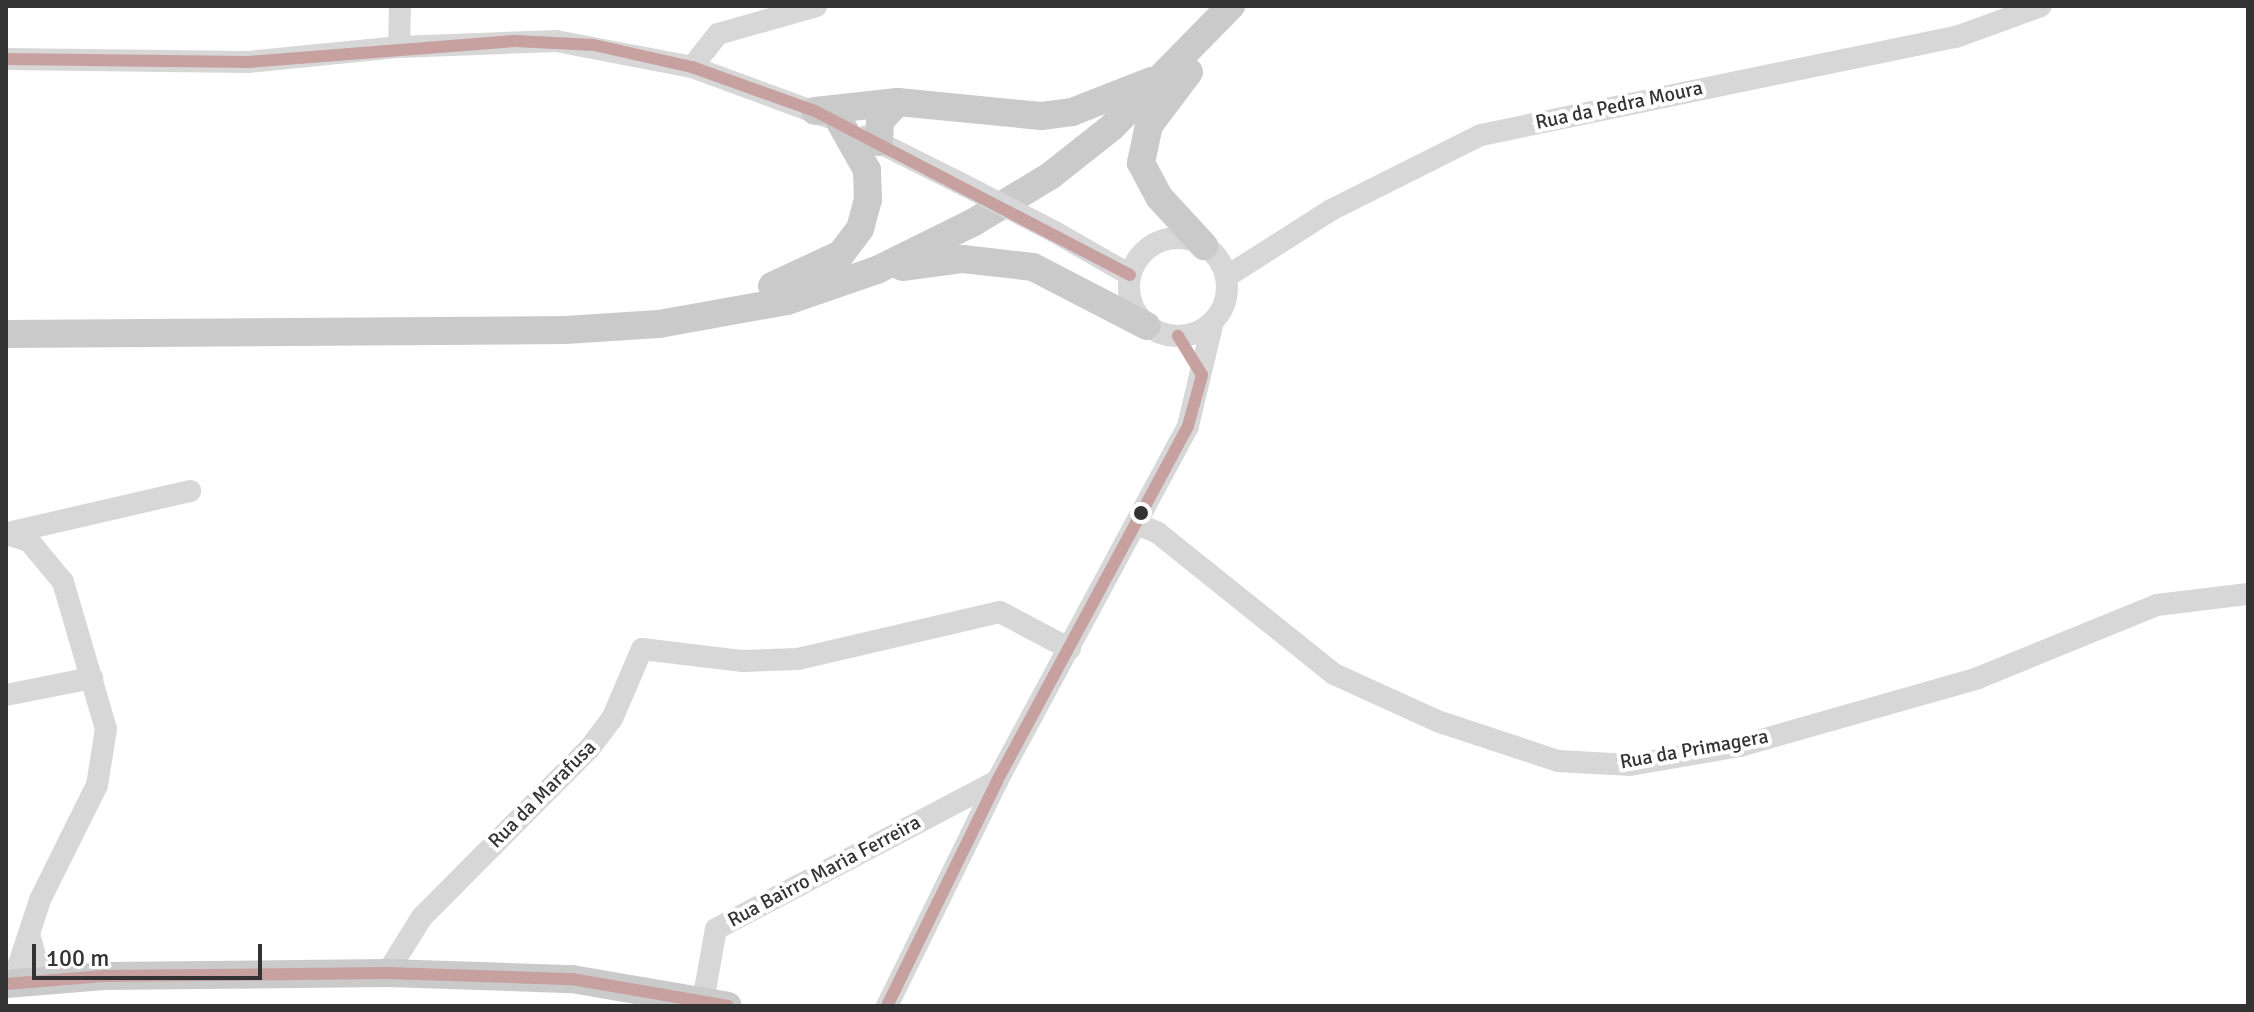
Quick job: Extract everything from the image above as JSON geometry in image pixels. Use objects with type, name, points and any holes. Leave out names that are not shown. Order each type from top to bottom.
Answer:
[{"type":"main road","points":[[6,334],[565,330],[659,324],[787,301],[877,270],[974,222],[1050,176],[1169,73],[1232,6]]},
{"type":"main road","points":[[1204,246],[1147,180],[1142,146],[1149,125],[1232,6]]},
{"type":"main road","points":[[659,324],[805,275],[841,254],[860,229],[868,200],[867,170],[827,116],[898,102],[1041,116],[1072,112],[1169,73]]},
{"type":"main road","points":[[867,170],[884,145],[880,121],[898,102]]},
{"type":"main road","points":[[877,270],[998,259],[1033,267],[1147,326]]},
{"type":"main road","points":[[23,982],[387,973],[572,979],[715,1004]]},
{"type":"street","points":[[399,47],[400,6]]},
{"type":"street","points":[[692,67],[718,34],[816,6]]},
{"type":"street","name":"Rua da Pedra Moura","points":[[1226,277],[1331,210],[1481,135],[1956,37],[2041,6]]},
{"type":"street","points":[[6,59],[248,62],[399,47],[556,41],[692,67],[827,116],[1055,232],[1130,275]]},
{"type":"street","points":[[887,1006],[997,781],[1188,426],[1202,375],[1213,321],[1222,308],[1226,277],[1204,246],[1175,238],[1160,241],[1146,249],[1130,275],[1131,303],[1147,326],[1178,336],[1202,375]]},
{"type":"street","points":[[1178,336],[1213,321]]},
{"type":"street","points":[[6,534],[190,491]]},
{"type":"street","name":"Rua da Primagera","points":[[1137,524],[1158,533],[1334,674],[1437,721],[1558,761],[1630,765],[1740,746],[1978,678],[2157,605],[2248,594]]},
{"type":"street","points":[[6,534],[29,541],[63,582],[106,729],[97,785],[55,865],[19,964],[23,982]]},
{"type":"street","name":"Rua da Marafusa","points":[[387,973],[422,917],[589,749],[612,719],[642,649],[743,661],[798,659],[1000,612],[1070,649]]},
{"type":"street","points":[[6,695],[92,678]]},
{"type":"street","name":"Rua Bairro Maria Ferreira","points":[[715,1004],[716,929],[997,781]]},
{"type":"transit line","points":[[6,59],[248,62],[515,41],[594,45],[692,67],[815,111],[1130,275]]},
{"type":"transit line","points":[[887,1006],[997,781],[1188,426],[1202,375],[1178,336]]},
{"type":"transit line","points":[[6,984],[104,976],[387,973],[572,979],[728,1006]]}]
